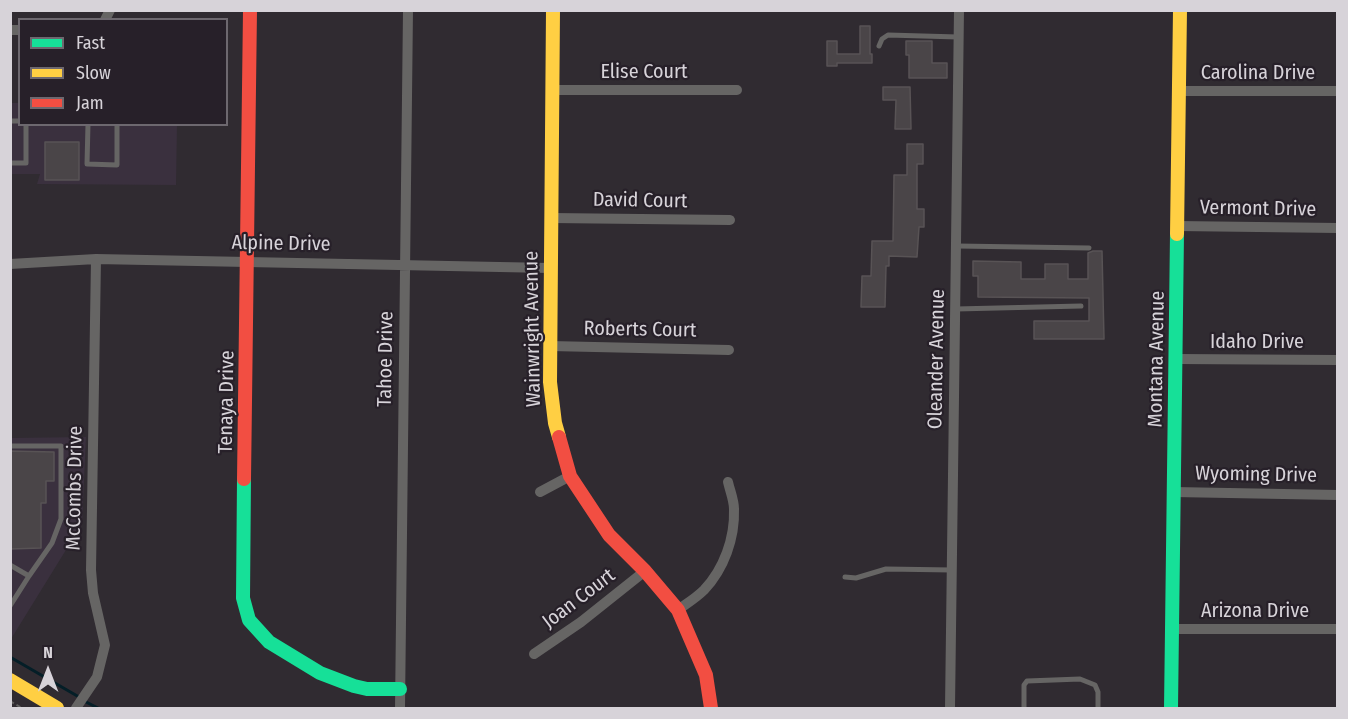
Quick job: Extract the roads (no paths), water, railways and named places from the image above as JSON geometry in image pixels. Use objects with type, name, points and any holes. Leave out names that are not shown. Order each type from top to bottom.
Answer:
[{"type":"street","name":"Tenaya Drive","points":[[250,10],[243,598],[249,620],[263,637],[289,656],[322,674],[367,689],[400,689]]},
{"type":"street","name":"Tahoe Drive","points":[[400,708],[408,10]]},
{"type":"street","name":"Wainwright Avenue","points":[[553,10],[550,382],[555,423],[570,476],[609,535],[645,571],[678,610],[705,675],[711,708]]},
{"type":"street","name":"Oleander Avenue","points":[[950,708],[959,10]]},
{"type":"street","name":"Montana Avenue","points":[[1171,708],[1180,10]]},
{"type":"street","name":"Elise Court","points":[[551,90],[737,90]]},
{"type":"street","name":"Carolina Drive","points":[[1179,91],[1338,91]]},
{"type":"street","name":"David Court","points":[[550,218],[730,220]]},
{"type":"street","name":"Vermont Drive","points":[[1178,226],[1338,228]]},
{"type":"street","name":"Alpine Drive","points":[[10,264],[96,259],[550,268]]},
{"type":"street","name":"McCombs Drive","points":[[77,708],[97,677],[105,645],[93,593],[92,570],[96,259]]},
{"type":"street","name":"Roberts Court","points":[[550,346],[729,350]]},
{"type":"street","name":"Idaho Drive","points":[[1177,359],[1338,360]]},
{"type":"street","points":[[540,492],[570,476]]},
{"type":"street","points":[[678,610],[703,591],[724,561],[730,544],[734,518],[734,507],[728,482]]},
{"type":"street","name":"Wyoming Drive","points":[[1174,492],[1338,495]]},
{"type":"street","name":"Joan Court","points":[[534,654],[581,622],[645,571]]},
{"type":"street","name":"Arizona Drive","points":[[1172,629],[1338,629]]},
{"type":"street","points":[[10,680],[57,708]]},
{"type":"lane","points":[[879,46],[882,39],[888,35],[960,37]]},
{"type":"lane","points":[[10,163],[26,163],[26,126]]},
{"type":"lane","points":[[88,126],[87,164],[117,165],[117,126]]},
{"type":"lane","points":[[957,246],[1089,248]]},
{"type":"lane","points":[[956,309],[1081,306]]},
{"type":"lane","points":[[10,446],[61,446],[61,519],[52,543],[10,606]]},
{"type":"lane","points":[[10,565],[29,576]]},
{"type":"lane","points":[[845,577],[856,578],[886,569],[952,570]]},
{"type":"lane","points":[[1024,708],[1024,685],[1028,681],[1080,680],[1095,685],[1098,692],[1098,708]]},
{"type":"waterway","points":[[10,657],[79,697]]},
{"type":"waterway","points":[[84,701],[98,708]]}]
